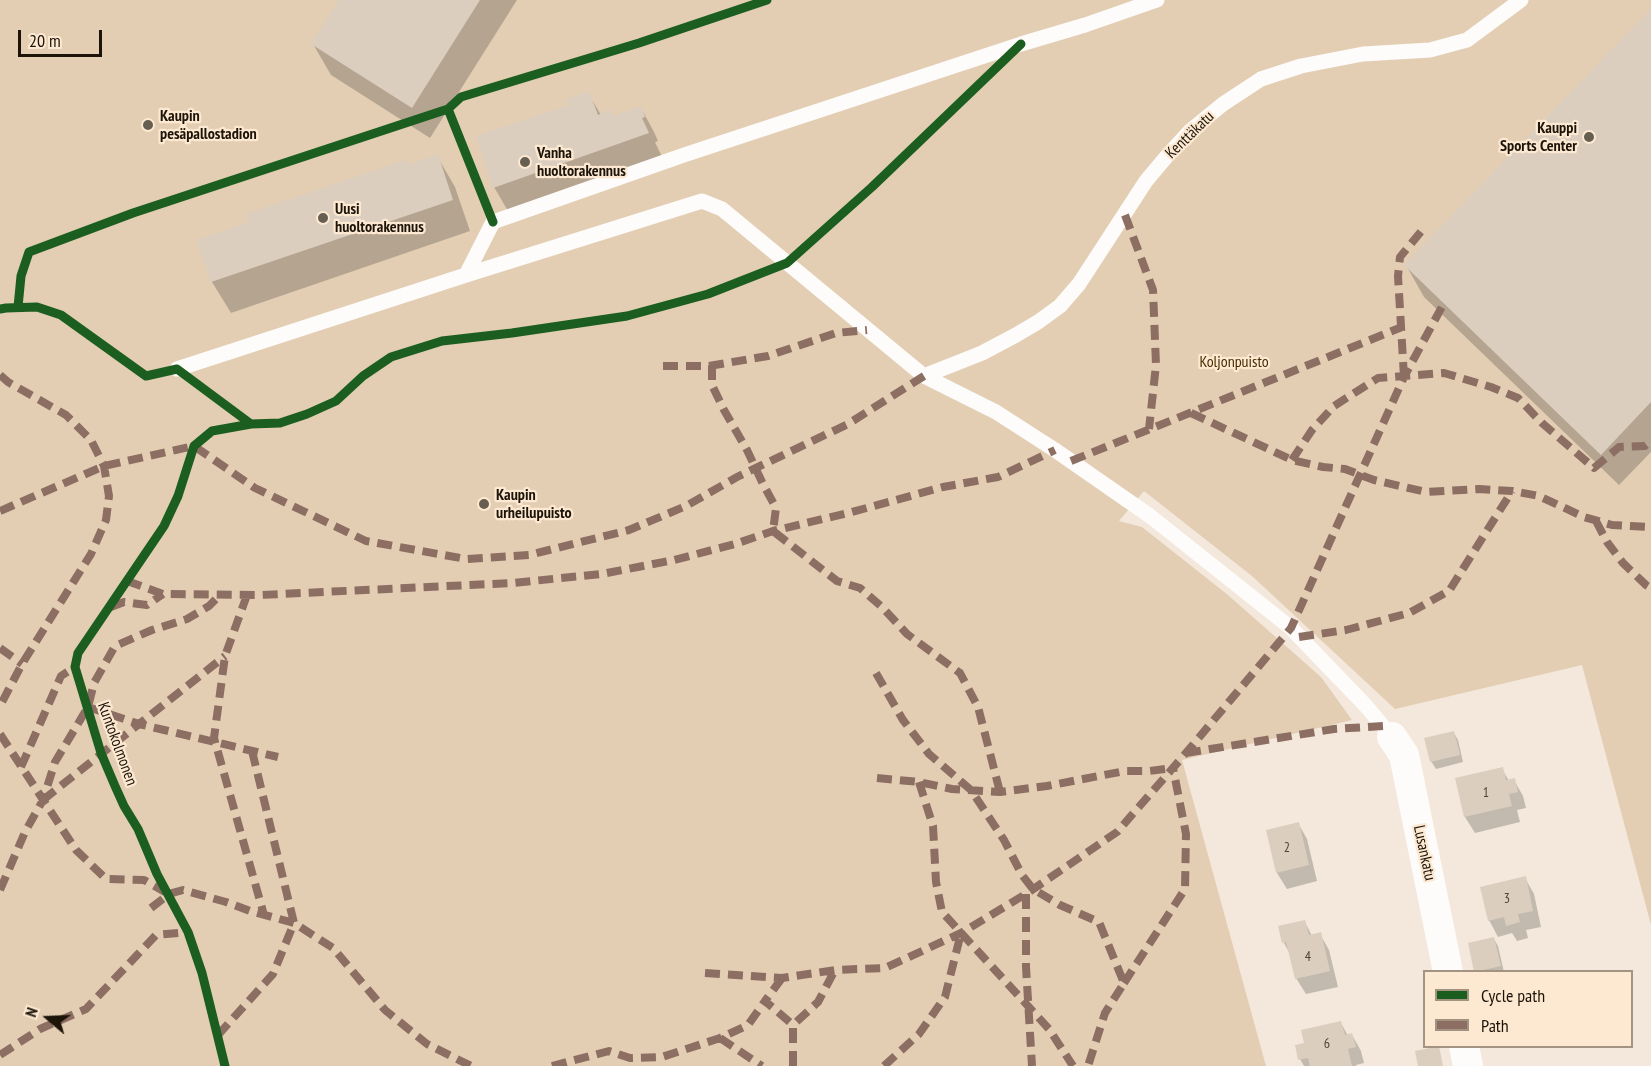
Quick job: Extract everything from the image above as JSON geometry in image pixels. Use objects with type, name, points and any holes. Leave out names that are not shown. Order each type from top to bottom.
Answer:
[{"type":"street","name":"Lusankatu","points":[[1392,737],[1404,755],[1448,970]]},
{"type":"street","points":[[1464,1048],[1468,1066]]},
{"type":"lane","points":[[466,275],[494,222],[684,155],[1010,47],[1086,26],[1157,0]]},
{"type":"lane","name":"Kenttäkatu","points":[[924,376],[982,353],[1038,322],[1060,306],[1079,285],[1146,181],[1182,139],[1223,104],[1261,79],[1301,66],[1363,54],[1430,50],[1467,40],[1521,0]]},
{"type":"lane","points":[[177,369],[702,201],[722,209],[924,376],[1005,418],[1150,516],[1291,628],[1366,706],[1392,737]]},
{"type":"green space","name":"Koljonpuisto","points":[[0,0],[1651,0],[1651,925],[1582,665],[1395,709],[1252,576],[1144,491],[1119,521],[1142,527],[1228,595],[1321,677],[1352,720],[1182,760],[1266,1066],[0,1066]]},
{"type":"building","points":[[339,0],[480,0],[412,108],[311,44]]},
{"type":"building","name":"Kauppi Sports Center","points":[[1651,9],[1651,402],[1601,455],[1404,265]]},
{"type":"building","name":"Vanha huoltorakennus","points":[[589,91],[598,115],[610,109],[613,116],[641,106],[645,117],[642,118],[649,133],[493,188],[476,136],[569,105],[567,99]]},
{"type":"building","name":"Uusi huoltorakennus","points":[[438,154],[453,200],[211,282],[197,240],[249,222],[246,214],[406,160],[408,165]]},
{"type":"building","points":[[1454,731],[1460,755],[1430,762],[1424,738]]},
{"type":"building","points":[[1503,767],[1506,780],[1515,778],[1518,792],[1509,794],[1512,806],[1464,817],[1455,778]]},
{"type":"building","points":[[1299,822],[1309,865],[1276,873],[1266,830]]},
{"type":"building","points":[[1526,876],[1533,911],[1518,914],[1520,922],[1506,926],[1504,917],[1488,921],[1480,887]]},
{"type":"building","points":[[1305,920],[1309,935],[1321,932],[1330,971],[1295,979],[1286,942],[1282,943],[1278,926]]},
{"type":"building","points":[[1494,937],[1501,966],[1474,970],[1468,943]]},
{"type":"building","points":[[1341,1021],[1345,1035],[1352,1033],[1356,1047],[1348,1049],[1352,1066],[1310,1066],[1308,1058],[1298,1060],[1295,1045],[1304,1043],[1301,1030]]},
{"type":"building","points":[[1439,1048],[1443,1066],[1418,1066],[1415,1051]]},
{"type":"marked path","points":[[1125,215],[1153,290],[1156,365],[1149,429]]},
{"type":"marked path","points":[[1404,377],[1398,276],[1400,257],[1424,228]]},
{"type":"marked path","points":[[705,973],[782,978],[835,970],[885,968],[961,933],[1026,894],[1117,832],[1291,628],[1404,377],[1444,303]]},
{"type":"marked path","points":[[1071,461],[1402,327]]},
{"type":"marked path","points":[[663,366],[709,366],[768,356],[836,333],[867,330]]},
{"type":"marked path","points":[[712,365],[712,385],[776,508],[773,531],[837,581],[860,588],[882,607],[907,634],[960,673],[978,707],[1000,792]]},
{"type":"marked path","points":[[1292,460],[1312,430],[1334,406],[1378,378],[1444,373],[1518,398],[1542,423],[1594,468],[1619,447],[1645,446],[1651,441]]},
{"type":"marked path","points":[[0,375],[8,382],[66,415],[91,440],[104,466],[109,496],[106,520],[91,554],[22,664],[0,706]]},
{"type":"marked path","points":[[0,511],[104,466],[194,446],[255,488],[366,541],[466,559],[529,555],[629,530],[686,506],[737,477],[848,424],[924,376]]},
{"type":"marked path","points":[[1191,413],[1292,460],[1345,469],[1374,480],[1426,492],[1479,489],[1512,491],[1539,496],[1584,517],[1612,525],[1651,527]]},
{"type":"marked path","points":[[127,581],[163,594],[260,595],[512,583],[602,574],[674,560],[773,531],[943,487],[998,477],[1055,450]]},
{"type":"marked path","points":[[1299,637],[1346,630],[1409,613],[1449,591],[1512,491]]},
{"type":"marked path","points":[[1596,521],[1607,542],[1623,563],[1651,588]]},
{"type":"marked path","points":[[111,607],[124,602],[147,605],[163,594]]},
{"type":"marked path","points":[[0,890],[25,832],[43,800],[55,762],[88,707],[94,683],[115,646],[152,630],[187,619],[209,606],[220,595]]},
{"type":"marked path","points":[[247,595],[225,656],[214,738],[264,915]]},
{"type":"marked path","points":[[0,648],[22,664]]},
{"type":"marked path","points":[[43,800],[225,656]]},
{"type":"marked path","points":[[21,767],[61,676],[75,667]]},
{"type":"marked path","points":[[876,673],[903,720],[929,754],[971,790],[1004,840],[1022,875],[1033,889],[1060,905],[1099,922],[1124,983],[1105,1013],[1088,1066]]},
{"type":"marked path","points":[[88,707],[139,724],[278,757]]},
{"type":"marked path","points":[[1186,753],[1334,729],[1383,726]]},
{"type":"marked path","points":[[0,734],[76,850],[106,879],[144,880],[165,892]]},
{"type":"marked path","points":[[218,1035],[273,974],[294,923],[252,751]]},
{"type":"marked path","points":[[877,778],[919,782],[952,789],[1000,792],[1047,786],[1125,771],[1173,768]]},
{"type":"marked path","points":[[1124,983],[1185,889],[1186,834],[1173,768]]},
{"type":"marked path","points":[[919,782],[933,826],[936,882],[942,912],[1049,1029],[1073,1066]]},
{"type":"marked path","points":[[151,908],[169,894],[183,890],[294,923],[333,948],[385,1010],[427,1044],[471,1066]]},
{"type":"marked path","points":[[1026,894],[1026,967],[1032,1066]]},
{"type":"marked path","points":[[0,1055],[40,1029],[86,1009],[156,935],[188,932]]},
{"type":"marked path","points":[[884,1066],[919,1034],[945,997],[961,933]]},
{"type":"marked path","points":[[793,1066],[793,1025],[818,1002],[835,970]]},
{"type":"marked path","points":[[782,978],[765,1001],[793,1025]]},
{"type":"marked path","points":[[552,1066],[609,1051],[630,1058],[662,1057],[720,1038],[748,1025],[765,1001]]},
{"type":"marked path","points":[[720,1038],[762,1066]]},
{"type":"cycle path","points":[[448,109],[461,97],[639,43],[767,0]]},
{"type":"cycle path","name":"Kuntokolmonen","points":[[225,1066],[202,973],[188,932],[115,786],[101,753],[75,667],[78,653],[164,526],[178,496],[194,446],[212,431],[251,424],[280,423],[307,414],[336,401],[363,376],[391,357],[442,341],[627,316],[708,294],[787,263],[872,187],[1021,44]]},
{"type":"cycle path","points":[[18,307],[21,276],[29,252],[133,213],[448,109],[493,222]]},
{"type":"cycle path","points":[[0,309],[37,307],[61,315],[146,376],[177,369],[251,424]]},
{"type":"place","name":"Kaupin pesäpallostadion","points":[[148,125]]},
{"type":"place","name":"Kauppi Sports Center","points":[[1589,137]]},
{"type":"place","name":"Vanha huoltorakennus","points":[[525,162]]},
{"type":"place","name":"Uusi huoltorakennus","points":[[323,218]]},
{"type":"place","name":"Kaupin urheilupuisto","points":[[484,504]]}]
